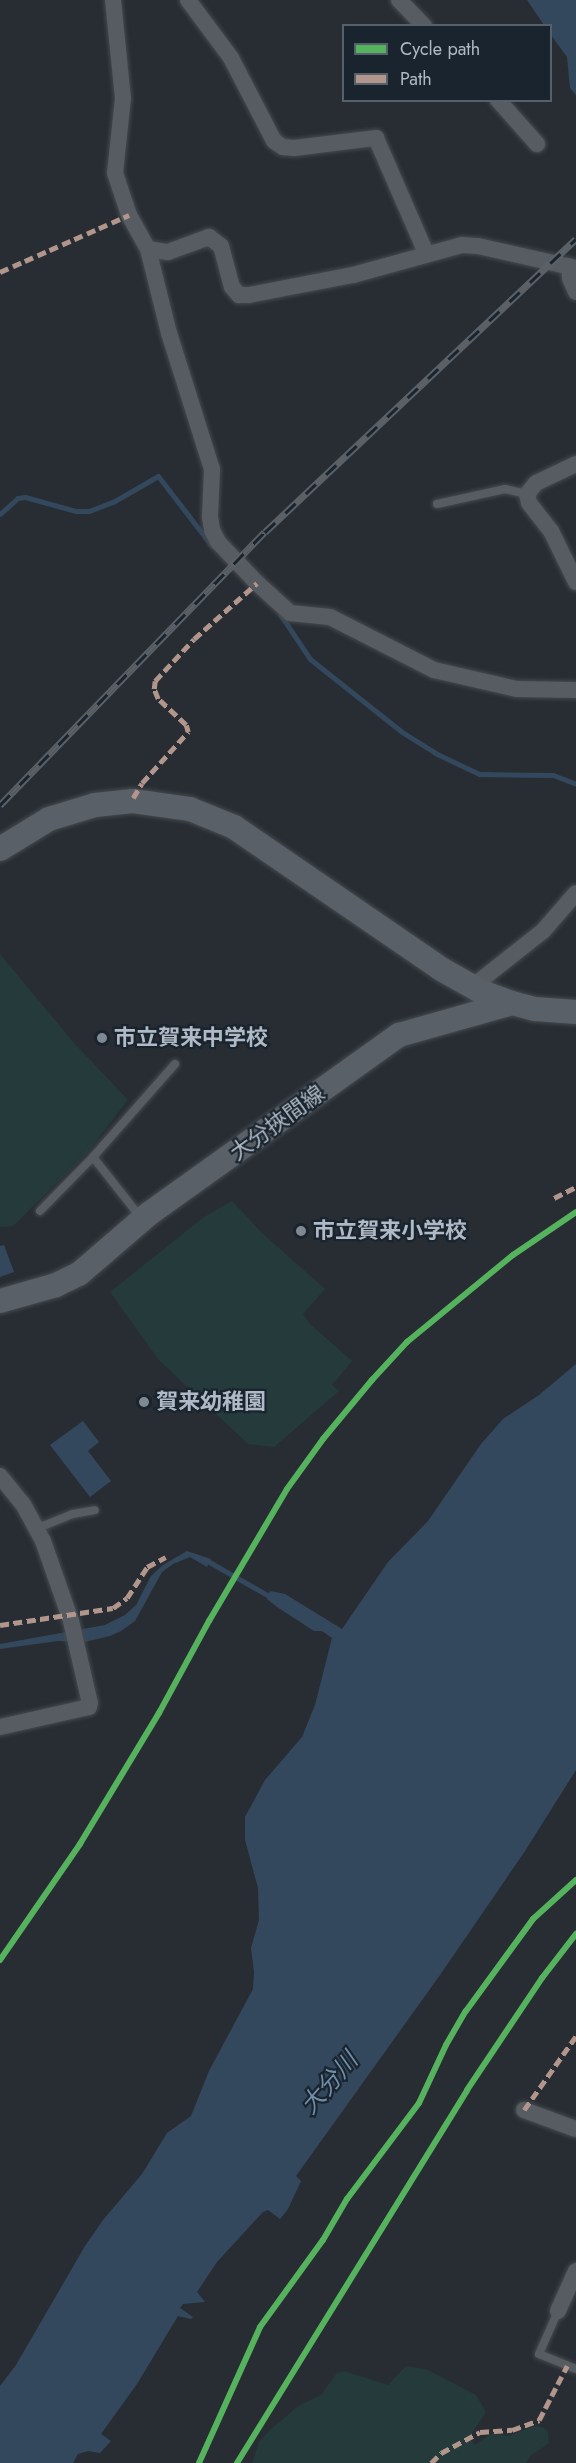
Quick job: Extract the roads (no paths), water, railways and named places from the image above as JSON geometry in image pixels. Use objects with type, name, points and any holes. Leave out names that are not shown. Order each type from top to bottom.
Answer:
[{"type":"main road","points":[[0,849],[49,819],[95,805],[133,801],[190,809],[220,820],[249,836],[441,969],[472,987],[512,1003]]},
{"type":"main road","name":"大分挾間線","points":[[0,1301],[68,1280],[89,1266],[142,1219],[387,1042],[422,1027],[512,1003],[535,1009],[576,1012]]},
{"type":"street","points":[[113,0],[123,98],[115,173],[129,215],[148,249],[169,333],[212,469],[210,517],[212,530],[218,542],[257,584],[290,613],[330,617],[434,670],[517,689],[576,690]]},
{"type":"street","points":[[188,0],[231,58],[274,141],[283,147],[294,148],[376,138],[426,253]]},
{"type":"street","points":[[399,0],[422,24]]},
{"type":"street","points":[[500,102],[537,144]]},
{"type":"street","points":[[148,249],[168,252],[209,237],[221,246],[232,287],[239,295],[353,275],[426,253],[462,245],[477,246],[572,267],[570,278],[576,292]]},
{"type":"street","points":[[576,464],[536,483],[527,495],[529,502],[551,531],[576,582]]},
{"type":"street","points":[[472,987],[539,934],[576,892]]},
{"type":"street","points":[[0,1476],[23,1504],[38,1528],[71,1621],[90,1703],[89,1707],[0,1727]]},
{"type":"street","points":[[524,2110],[576,2129]]},
{"type":"street","points":[[558,2312],[576,2271]]},
{"type":"lane","points":[[437,504],[505,489],[527,495]]},
{"type":"lane","points":[[40,1211],[93,1157],[175,1064]]},
{"type":"lane","points":[[93,1157],[142,1219]]},
{"type":"lane","points":[[38,1528],[73,1514],[95,1510]]},
{"type":"lane","points":[[558,2312],[539,2355],[576,2369]]},
{"type":"water","points":[[527,0],[576,0],[576,95],[570,88],[567,57],[552,36],[552,24],[543,24]]},
{"type":"water","points":[[4,1245],[14,1272],[0,1277],[0,1246]]},
{"type":"water","name":"大分川","points":[[576,1364],[576,1770],[525,1851],[440,1975],[296,2176],[301,2181],[288,2209],[280,2219],[268,2210],[263,2212],[217,2262],[197,2292],[205,2302],[183,2304],[180,2308],[193,2317],[191,2319],[178,2316],[137,2384],[101,2434],[111,2441],[100,2453],[88,2451],[78,2454],[73,2463],[0,2463],[0,2386],[16,2365],[85,2246],[103,2220],[142,2174],[167,2133],[191,2116],[209,2071],[253,1989],[254,1972],[251,1948],[259,1920],[258,1888],[245,1840],[245,1817],[265,1780],[302,1737],[315,1705],[332,1638],[322,1631],[314,1631],[277,1607],[267,1599],[270,1591],[285,1594],[342,1629],[388,1562],[428,1521],[481,1444],[503,1419],[539,1395]]},
{"type":"water","points":[[83,1421],[99,1442],[88,1451],[111,1481],[90,1497],[50,1445]]},
{"type":"water","points":[[187,1551],[211,1559],[207,1567],[190,1557],[173,1564],[162,1572],[135,1621],[121,1631],[85,1642],[58,1641],[0,1649],[0,1644],[105,1625],[125,1615],[136,1605],[151,1576],[163,1565]]},
{"type":"waterway","points":[[0,514],[18,498],[25,497],[76,511],[89,511],[113,502],[158,476],[212,546]]},
{"type":"waterway","points":[[280,614],[310,659],[402,732],[435,753],[479,774],[553,775],[576,784]]},
{"type":"waterway","points":[[204,1559],[274,1599]]},
{"type":"railway","points":[[0,805],[265,532],[576,239]]},
{"type":"place","name":"市立賀来中学校","points":[[102,1038]]},
{"type":"place","name":"市立賀来小学校","points":[[301,1231]]},
{"type":"place","name":"賀来幼稚園","points":[[144,1402]]}]
